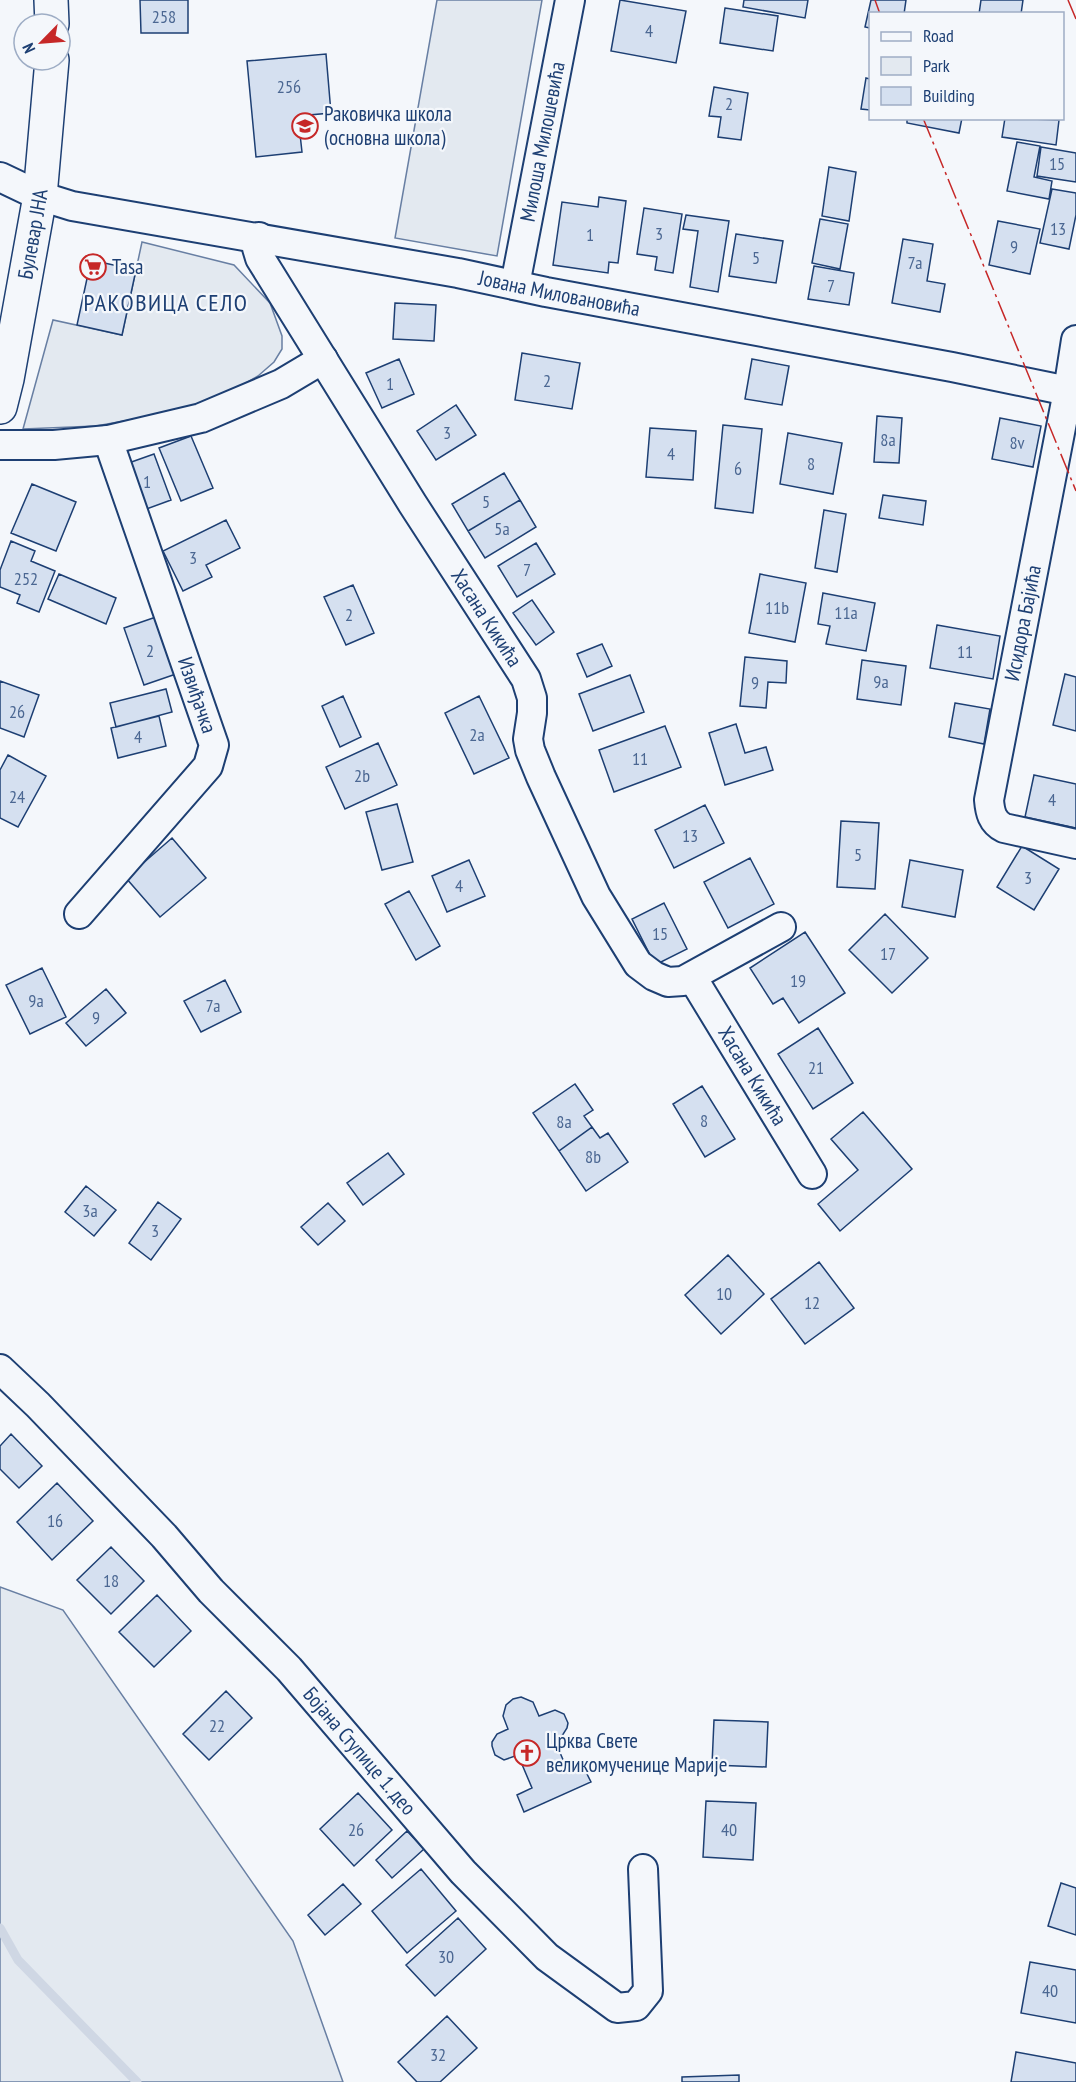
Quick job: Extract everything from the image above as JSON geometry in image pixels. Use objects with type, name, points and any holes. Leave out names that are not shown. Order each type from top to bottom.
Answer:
[{"type":"main road","name":"Булевар ЈНА","points":[[0,407],[40,196],[51,72]]},
{"type":"street","name":"Милоша Милошевића","points":[[515,285],[570,0]]},
{"type":"street","name":"Јована Миловановића","points":[[0,177],[40,196],[72,206],[259,237],[952,367],[1072,393]]},
{"type":"street","name":"Хасана Кикића","points":[[259,237],[257,248],[260,258],[412,503],[526,679],[532,698],[528,739],[530,750],[596,896],[638,964],[654,976],[668,982],[683,981],[781,927]]},
{"type":"street","name":"Исидора Бајића","points":[[1076,340],[1072,393],[989,800],[997,825],[1076,844]]},
{"type":"street","points":[[0,445],[54,445],[108,440],[201,418],[281,384],[323,359]]},
{"type":"street","name":"Извиђачка","points":[[79,914],[208,765],[214,744],[108,440]]},
{"type":"street","name":"Хасана Кикића","points":[[692,977],[812,1174]]},
{"type":"street","name":"Бојана Ступице 1. део","points":[[0,1369],[38,1405],[164,1536],[211,1591],[289,1670],[463,1872],[547,1957],[617,2008],[636,2006],[648,1991],[644,1869]]},
{"type":"green space","points":[[437,0],[542,0],[497,256],[395,238]]},
{"type":"green space","points":[[142,242],[234,265],[270,303],[282,336],[282,349],[274,362],[258,376],[227,394],[174,412],[96,426],[23,429],[53,320],[122,335]]},
{"type":"green space","points":[[0,1587],[63,1610],[293,1941],[343,2082],[0,2082]]},
{"type":"building","points":[[140,0],[188,0],[188,33],[141,33]]},
{"type":"building","points":[[620,0],[686,11],[676,63],[611,51]]},
{"type":"building","points":[[744,0],[808,0],[805,18],[743,7]]},
{"type":"building","points":[[871,0],[906,0],[904,12],[869,12],[869,28],[865,27]]},
{"type":"building","points":[[981,0],[1023,0],[1021,12],[979,12]]},
{"type":"building","points":[[725,8],[778,16],[773,51],[720,43]]},
{"type":"building","points":[[326,54],[331,113],[298,116],[302,152],[256,157],[247,61]]},
{"type":"building","points":[[866,78],[869,79],[869,110],[861,109]]},
{"type":"building","points":[[714,87],[748,93],[741,140],[718,137],[721,117],[709,116]]},
{"type":"building","points":[[907,120],[962,120],[959,133],[907,123]]},
{"type":"building","points":[[1005,120],[1059,120],[1056,145],[1002,137]]},
{"type":"building","points":[[1017,142],[1040,146],[1034,177],[1052,181],[1049,199],[1007,191]]},
{"type":"building","points":[[1041,147],[1076,153],[1076,182],[1037,176]]},
{"type":"building","points":[[829,167],[856,172],[849,221],[822,216]]},
{"type":"building","points":[[1052,189],[1076,193],[1076,215],[1069,249],[1040,243]]},
{"type":"building","points":[[599,197],[626,201],[618,263],[609,262],[608,273],[553,265],[562,202],[598,207]]},
{"type":"building","points":[[644,208],[682,214],[673,273],[655,270],[657,257],[637,254]]},
{"type":"building","points":[[686,215],[729,221],[718,292],[690,287],[698,231],[683,229]]},
{"type":"building","points":[[820,219],[848,224],[840,269],[812,263]]},
{"type":"building","points":[[998,221],[1040,229],[1030,274],[989,265]]},
{"type":"building","points":[[736,234],[783,241],[776,283],[729,276]]},
{"type":"building","points":[[903,239],[933,244],[927,281],[945,284],[940,312],[892,303]]},
{"type":"building","points":[[91,260],[136,270],[122,335],[77,325]]},
{"type":"building","points":[[814,266],[854,273],[849,305],[808,299]]},
{"type":"building","points":[[395,303],[436,305],[434,341],[393,339]]},
{"type":"building","points":[[522,353],[580,363],[572,409],[515,400]]},
{"type":"building","points":[[399,359],[414,394],[382,408],[366,373]]},
{"type":"building","points":[[752,359],[789,366],[782,405],[745,399]]},
{"type":"building","points":[[456,405],[476,435],[436,460],[417,431]]},
{"type":"building","points":[[877,416],[902,418],[899,463],[874,462]]},
{"type":"building","points":[[1000,418],[1041,426],[1033,467],[992,459]]},
{"type":"building","points":[[723,425],[762,429],[753,513],[715,508]]},
{"type":"building","points":[[650,428],[696,431],[693,480],[646,477]]},
{"type":"building","points":[[788,433],[842,443],[833,494],[780,484]]},
{"type":"building","points":[[191,436],[213,488],[181,501],[159,448]]},
{"type":"building","points":[[154,454],[171,500],[141,511],[123,465]]},
{"type":"building","points":[[504,473],[520,500],[468,531],[452,504]]},
{"type":"building","points":[[32,484],[76,502],[56,551],[11,533]]},
{"type":"building","points":[[883,495],[926,501],[923,525],[879,518]]},
{"type":"building","points":[[520,500],[536,527],[485,558],[468,531]]},
{"type":"building","points":[[824,510],[846,514],[837,572],[815,568]]},
{"type":"building","points":[[226,520],[240,548],[206,565],[212,577],[183,591],[163,551]]},
{"type":"building","points":[[11,541],[35,551],[31,561],[55,571],[39,612],[17,603],[20,595],[0,587],[0,570]]},
{"type":"building","points":[[536,543],[555,574],[517,597],[498,566]]},
{"type":"building","points":[[59,574],[116,598],[106,624],[48,599]]},
{"type":"building","points":[[760,574],[806,583],[795,642],[749,633]]},
{"type":"building","points":[[353,585],[374,633],[346,645],[324,597]]},
{"type":"building","points":[[823,593],[875,603],[866,651],[826,644],[830,626],[818,624]]},
{"type":"building","points":[[532,600],[554,632],[536,645],[513,613]]},
{"type":"building","points":[[156,617],[176,674],[144,685],[124,628]]},
{"type":"building","points":[[937,625],[1000,636],[993,679],[930,668]]},
{"type":"building","points":[[602,644],[612,666],[587,677],[577,654]]},
{"type":"building","points":[[745,657],[787,661],[786,683],[768,682],[766,708],[740,706]]},
{"type":"building","points":[[862,660],[906,666],[901,705],[857,699]]},
{"type":"building","points":[[1065,674],[1076,677],[1076,731],[1053,725]]},
{"type":"building","points":[[630,675],[644,712],[593,731],[579,694]]},
{"type":"building","points":[[0,681],[39,695],[24,737],[0,728]]},
{"type":"building","points":[[166,689],[172,712],[116,727],[110,703]]},
{"type":"building","points":[[343,696],[361,737],[340,747],[322,706]]},
{"type":"building","points":[[479,696],[509,758],[474,774],[445,713]]},
{"type":"building","points":[[955,703],[990,709],[984,744],[949,737]]},
{"type":"building","points":[[159,716],[166,746],[118,758],[111,728]]},
{"type":"building","points":[[736,724],[745,753],[766,747],[773,770],[725,785],[709,733]]},
{"type":"building","points":[[665,726],[681,767],[614,792],[599,750]]},
{"type":"building","points":[[378,743],[397,785],[345,809],[326,767]]},
{"type":"building","points":[[8,755],[46,776],[18,827],[0,818],[0,770]]},
{"type":"building","points":[[1034,775],[1076,784],[1076,828],[1025,817]]},
{"type":"building","points":[[397,804],[413,862],[382,870],[366,812]]},
{"type":"building","points":[[705,805],[724,843],[674,868],[655,830]]},
{"type":"building","points":[[841,821],[879,823],[875,889],[837,887]]},
{"type":"building","points":[[172,838],[206,878],[160,917],[126,878]]},
{"type":"building","points":[[1022,846],[1059,869],[1034,910],[997,887]]},
{"type":"building","points":[[750,858],[774,904],[728,928],[704,882]]},
{"type":"building","points":[[469,860],[485,896],[447,912],[432,876]]},
{"type":"building","points":[[910,860],[963,870],[955,917],[902,907]]},
{"type":"building","points":[[409,891],[440,946],[416,960],[385,904]]},
{"type":"building","points":[[664,903],[687,949],[655,965],[632,919]]},
{"type":"building","points":[[885,914],[928,958],[892,993],[849,950]]},
{"type":"building","points":[[805,932],[845,993],[799,1023],[783,998],[773,1004],[750,968]]},
{"type":"building","points":[[42,968],[66,1017],[30,1034],[6,985]]},
{"type":"building","points":[[225,980],[241,1012],[201,1032],[184,1001]]},
{"type":"building","points":[[106,989],[126,1013],[86,1046],[66,1023]]},
{"type":"building","points":[[818,1028],[853,1083],[813,1109],[778,1054]]},
{"type":"building","points":[[575,1084],[593,1110],[584,1116],[592,1127],[559,1151],[533,1113]]},
{"type":"building","points":[[702,1086],[735,1139],[705,1157],[673,1104]]},
{"type":"building","points":[[863,1112],[912,1169],[840,1231],[818,1204],[858,1170],[831,1139]]},
{"type":"building","points":[[592,1127],[600,1138],[608,1133],[628,1162],[586,1191],[559,1151]]},
{"type":"building","points":[[388,1153],[404,1174],[363,1205],[347,1183]]},
{"type":"building","points":[[86,1186],[116,1210],[94,1236],[65,1212]]},
{"type":"building","points":[[158,1202],[181,1219],[151,1260],[129,1243]]},
{"type":"building","points":[[328,1203],[345,1221],[318,1245],[301,1227]]},
{"type":"building","points":[[728,1255],[764,1294],[721,1334],[685,1295]]},
{"type":"building","points":[[819,1262],[854,1308],[805,1344],[771,1299]]},
{"type":"building","points":[[11,1434],[42,1466],[19,1488],[0,1469],[0,1446]]},
{"type":"building","points":[[57,1483],[93,1521],[52,1560],[17,1522]]},
{"type":"building","points":[[111,1547],[144,1581],[111,1614],[77,1580]]},
{"type":"building","points":[[157,1595],[191,1631],[154,1667],[119,1632]]},
{"type":"building","points":[[226,1691],[252,1718],[209,1760],[183,1734]]},
{"type":"building","name":"Црква Свете великомученице Марије","points":[[521,1697],[533,1702],[539,1716],[555,1710],[564,1714],[568,1723],[567,1728],[562,1736],[554,1739],[568,1771],[582,1764],[591,1782],[524,1812],[517,1795],[532,1788],[518,1755],[504,1760],[495,1755],[492,1746],[497,1734],[508,1729],[503,1716],[506,1705],[513,1699]]},
{"type":"building","points":[[714,1720],[768,1722],[766,1767],[712,1765]]},
{"type":"building","points":[[358,1793],[392,1830],[354,1866],[320,1829]]},
{"type":"building","points":[[706,1801],[756,1803],[753,1860],[703,1857]]},
{"type":"building","points":[[407,1831],[424,1849],[392,1878],[376,1860]]},
{"type":"building","points":[[421,1869],[456,1911],[407,1953],[372,1911]]},
{"type":"building","points":[[1061,1883],[1076,1888],[1076,1935],[1048,1926]]},
{"type":"building","points":[[343,1884],[361,1904],[325,1935],[308,1915]]},
{"type":"building","points":[[458,1918],[486,1949],[435,1996],[406,1965]]},
{"type":"building","points":[[1030,1962],[1076,1970],[1076,2023],[1021,2013]]},
{"type":"building","points":[[447,2016],[477,2048],[440,2082],[417,2082],[398,2062]]},
{"type":"building","points":[[1016,2052],[1076,2063],[1076,2082],[1011,2082]]},
{"type":"building","points":[[739,2075],[739,2082],[682,2082],[682,2077]]},
{"type":"waterway","points":[[0,1928],[18,1960],[137,2082]]},
{"type":"power","points":[[875,0],[879,12]]},
{"type":"power","points":[[1068,0],[1076,19]]},
{"type":"power","points":[[924,120],[1076,491]]},
{"type":"place","name":"Раковичка школа (основна школа)","points":[[305,126]]},
{"type":"place","name":"Tasa","points":[[93,267]]},
{"type":"place","name":"Црква Свете великомученице Марије","points":[[527,1753]]},
{"type":"district","name":"РАКОВИЦА СЕЛО","points":[[166,303]]}]
